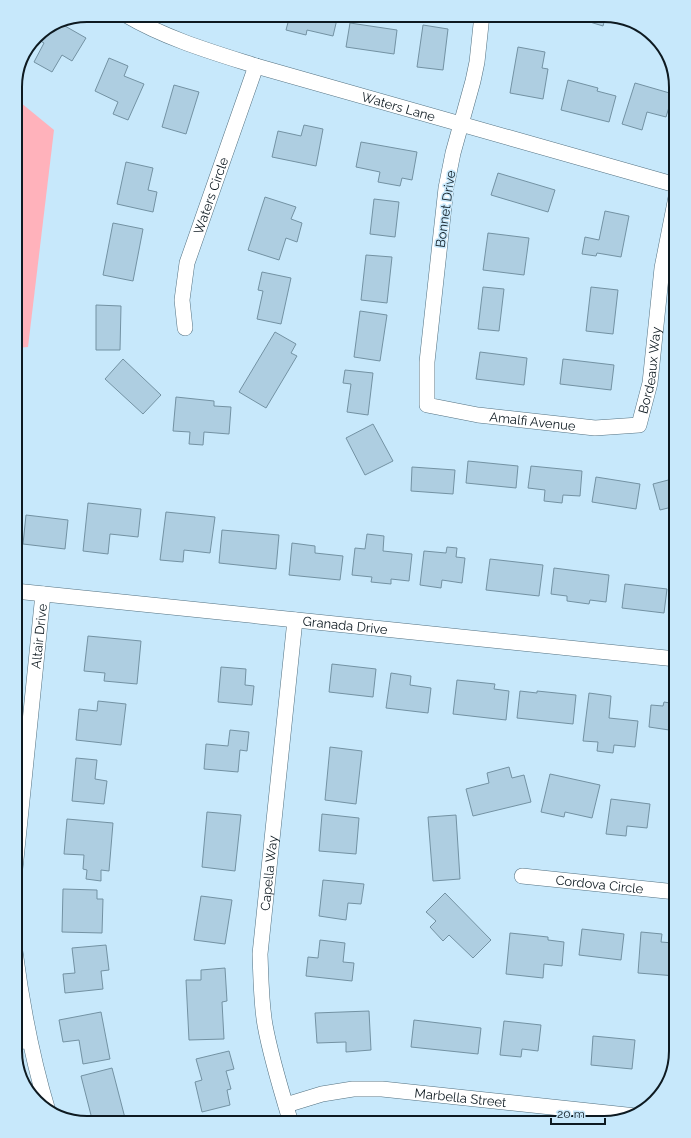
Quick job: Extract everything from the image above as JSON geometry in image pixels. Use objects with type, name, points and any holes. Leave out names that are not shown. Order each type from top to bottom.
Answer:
[{"type":"street","name":"Waters Lane","points":[[139,22],[196,47],[256,66],[669,183]]},
{"type":"street","name":"Bonnet Drive","points":[[427,405],[427,362],[446,188],[477,62],[481,22]]},
{"type":"street","name":"Waters Circle","points":[[185,328],[182,300],[187,263],[256,66]]},
{"type":"street","name":"Bordeaux Way","points":[[640,425],[650,383],[662,268],[669,232]]},
{"type":"street","name":"Amalfi Avenue","points":[[427,405],[478,415],[595,428],[640,425]]},
{"type":"street","name":"Granada Drive","points":[[22,592],[669,658]]},
{"type":"street","name":"Altair Drive","points":[[22,781],[43,594]]},
{"type":"street","name":"Capella Way","points":[[290,1116],[274,1068],[265,1024],[261,989],[260,954],[295,620]]},
{"type":"street","name":"Cordova Circle","points":[[522,876],[669,891]]},
{"type":"street","points":[[22,1041],[44,1100]]},
{"type":"street","name":"Marbella Street","points":[[286,1105],[322,1094],[353,1089],[382,1089],[619,1114]]},
{"type":"shaded area","points":[[22,104],[54,130],[28,347],[22,347]]},
{"type":"building","points":[[288,22],[336,22],[333,36],[307,30],[306,35],[286,30]]},
{"type":"building","points":[[590,22],[604,22],[603,26]]},
{"type":"building","points":[[350,23],[397,30],[394,54],[346,47]]},
{"type":"building","points":[[423,25],[448,29],[443,70],[417,67]]},
{"type":"building","points":[[65,26],[86,38],[72,61],[62,55],[52,72],[34,62],[44,43],[41,41],[44,38]]},
{"type":"building","points":[[518,47],[545,52],[542,68],[548,69],[543,99],[510,93]]},
{"type":"building","points":[[109,58],[128,66],[124,76],[144,84],[128,120],[113,114],[118,102],[95,91]]},
{"type":"building","points":[[568,80],[598,88],[597,91],[616,96],[609,122],[561,110]]},
{"type":"building","points":[[635,83],[669,93],[669,107],[666,117],[647,112],[642,130],[622,124]]},
{"type":"building","points":[[174,85],[199,92],[186,134],[162,127]]},
{"type":"building","points":[[304,125],[323,129],[316,166],[272,157],[278,131],[301,136]]},
{"type":"building","points":[[361,142],[417,152],[412,180],[402,178],[400,186],[378,182],[380,172],[356,167]]},
{"type":"building","points":[[126,162],[153,168],[148,190],[157,192],[153,212],[117,204]]},
{"type":"building","points":[[498,173],[555,190],[548,212],[491,195]]},
{"type":"building","points":[[265,197],[296,207],[291,219],[302,223],[297,242],[286,238],[279,260],[248,250]]},
{"type":"building","points":[[374,199],[399,202],[395,237],[370,234]]},
{"type":"building","points":[[605,211],[629,216],[621,257],[597,253],[596,256],[582,254],[585,237],[599,240]]},
{"type":"building","points":[[113,223],[143,229],[133,281],[103,275]]},
{"type":"building","points":[[488,233],[529,238],[524,275],[483,270]]},
{"type":"building","points":[[366,255],[392,257],[387,303],[361,300]]},
{"type":"building","points":[[262,272],[291,278],[281,324],[257,319],[263,291],[258,290]]},
{"type":"building","points":[[483,287],[504,289],[499,331],[478,329]]},
{"type":"building","points":[[591,287],[618,290],[613,334],[586,331]]},
{"type":"building","points":[[96,305],[121,306],[120,350],[96,350]]},
{"type":"building","points":[[360,311],[387,315],[380,361],[354,357]]},
{"type":"building","points":[[275,332],[296,344],[291,353],[297,356],[266,408],[239,392]]},
{"type":"building","points":[[480,352],[527,358],[524,385],[476,379]]},
{"type":"building","points":[[123,359],[161,395],[143,414],[105,379]]},
{"type":"building","points":[[563,359],[614,365],[611,390],[560,384]]},
{"type":"building","points":[[345,370],[373,373],[368,415],[347,412],[351,384],[343,383]]},
{"type":"building","points":[[176,397],[214,401],[214,406],[231,407],[229,434],[204,432],[203,445],[189,444],[190,432],[173,431]]},
{"type":"building","points":[[373,424],[393,461],[365,475],[346,438]]},
{"type":"building","points":[[468,461],[518,466],[516,488],[466,483]]},
{"type":"building","points":[[531,466],[582,471],[580,496],[563,495],[562,503],[544,501],[545,490],[528,488]]},
{"type":"building","points":[[412,467],[455,470],[453,494],[411,491]]},
{"type":"building","points":[[596,477],[640,484],[636,509],[592,502]]},
{"type":"building","points":[[669,480],[669,508],[660,510],[653,484]]},
{"type":"building","points":[[88,503],[141,509],[138,537],[110,534],[108,554],[83,551]]},
{"type":"building","points":[[166,512],[215,517],[210,553],[184,550],[183,562],[160,560]]},
{"type":"building","points":[[26,515],[68,520],[65,549],[23,544]]},
{"type":"building","points":[[222,530],[279,535],[276,569],[219,563]]},
{"type":"building","points":[[367,534],[384,536],[383,551],[412,554],[409,581],[391,579],[391,584],[371,582],[372,577],[352,575],[355,548],[365,549]]},
{"type":"building","points":[[292,543],[315,546],[315,553],[343,556],[340,580],[289,575]]},
{"type":"building","points":[[447,547],[457,548],[456,557],[465,558],[462,583],[442,580],[441,588],[420,585],[424,551],[446,553]]},
{"type":"building","points":[[490,559],[543,565],[539,596],[486,590]]},
{"type":"building","points":[[554,568],[609,575],[606,602],[590,600],[589,604],[567,601],[567,596],[551,594]]},
{"type":"building","points":[[625,584],[667,589],[664,613],[622,608]]},
{"type":"building","points":[[88,636],[141,641],[137,684],[104,681],[105,673],[84,671]]},
{"type":"building","points":[[332,664],[376,669],[373,697],[329,692]]},
{"type":"building","points":[[221,667],[246,669],[245,685],[254,686],[252,705],[218,702]]},
{"type":"building","points":[[391,673],[411,676],[410,685],[431,688],[428,713],[386,708]]},
{"type":"building","points":[[457,680],[495,684],[494,689],[509,691],[506,720],[453,714]]},
{"type":"building","points":[[520,691],[537,693],[537,691],[576,695],[573,724],[517,718]]},
{"type":"building","points":[[589,693],[611,696],[609,718],[638,721],[635,747],[614,745],[613,753],[597,751],[598,742],[583,741]]},
{"type":"building","points":[[98,701],[126,704],[121,745],[76,740],[79,709],[97,711]]},
{"type":"building","points":[[664,702],[669,703],[669,730],[649,727],[651,705],[663,706]]},
{"type":"building","points":[[230,730],[249,732],[247,751],[240,750],[238,772],[204,769],[206,744],[228,746]]},
{"type":"building","points":[[330,747],[362,751],[356,804],[325,800]]},
{"type":"building","points":[[76,758],[97,760],[95,779],[107,781],[104,804],[72,801]]},
{"type":"building","points":[[509,767],[512,778],[524,775],[531,802],[473,816],[466,789],[489,783],[487,773]]},
{"type":"building","points":[[550,774],[600,785],[592,818],[565,812],[564,817],[541,812]]},
{"type":"building","points":[[611,799],[650,804],[647,828],[627,826],[626,836],[606,834]]},
{"type":"building","points":[[207,812],[241,815],[235,871],[202,867]]},
{"type":"building","points":[[322,814],[359,818],[356,854],[319,851]]},
{"type":"building","points":[[456,815],[460,879],[433,881],[428,817]]},
{"type":"building","points":[[67,819],[113,823],[109,871],[101,870],[101,881],[86,879],[87,870],[83,869],[84,855],[64,854]]},
{"type":"building","points":[[323,880],[364,884],[361,904],[348,903],[346,920],[319,916]]},
{"type":"building","points":[[63,889],[97,890],[97,899],[103,899],[102,933],[62,932]]},
{"type":"building","points":[[445,893],[491,940],[473,958],[449,935],[443,941],[430,927],[436,921],[426,912]]},
{"type":"building","points":[[201,896],[232,900],[225,944],[194,940]]},
{"type":"building","points":[[582,929],[624,934],[621,960],[579,955]]},
{"type":"building","points":[[641,932],[662,934],[661,942],[669,943],[669,975],[638,973]]},
{"type":"building","points":[[510,933],[548,937],[548,940],[564,942],[562,966],[544,964],[543,978],[506,974]]},
{"type":"building","points":[[320,940],[345,943],[343,962],[354,963],[352,981],[306,976],[308,957],[318,958]]},
{"type":"building","points":[[106,945],[109,970],[101,971],[103,989],[65,993],[63,974],[75,973],[72,948]]},
{"type":"building","points":[[225,968],[227,1001],[222,1002],[224,1039],[189,1040],[186,980],[201,980],[201,970]]},
{"type":"building","points":[[369,1011],[371,1050],[346,1052],[346,1042],[317,1043],[315,1013]]},
{"type":"building","points":[[101,1012],[110,1059],[83,1064],[79,1040],[63,1042],[59,1020]]},
{"type":"building","points":[[414,1020],[481,1028],[478,1054],[411,1047]]},
{"type":"building","points":[[504,1021],[541,1025],[538,1051],[522,1049],[521,1057],[500,1055]]},
{"type":"building","points":[[593,1036],[635,1040],[632,1069],[591,1065]]},
{"type":"building","points":[[229,1051],[234,1069],[226,1071],[231,1089],[227,1090],[230,1105],[202,1112],[195,1082],[202,1080],[196,1059]]},
{"type":"building","points":[[112,1068],[124,1116],[91,1116],[81,1076]]}]
